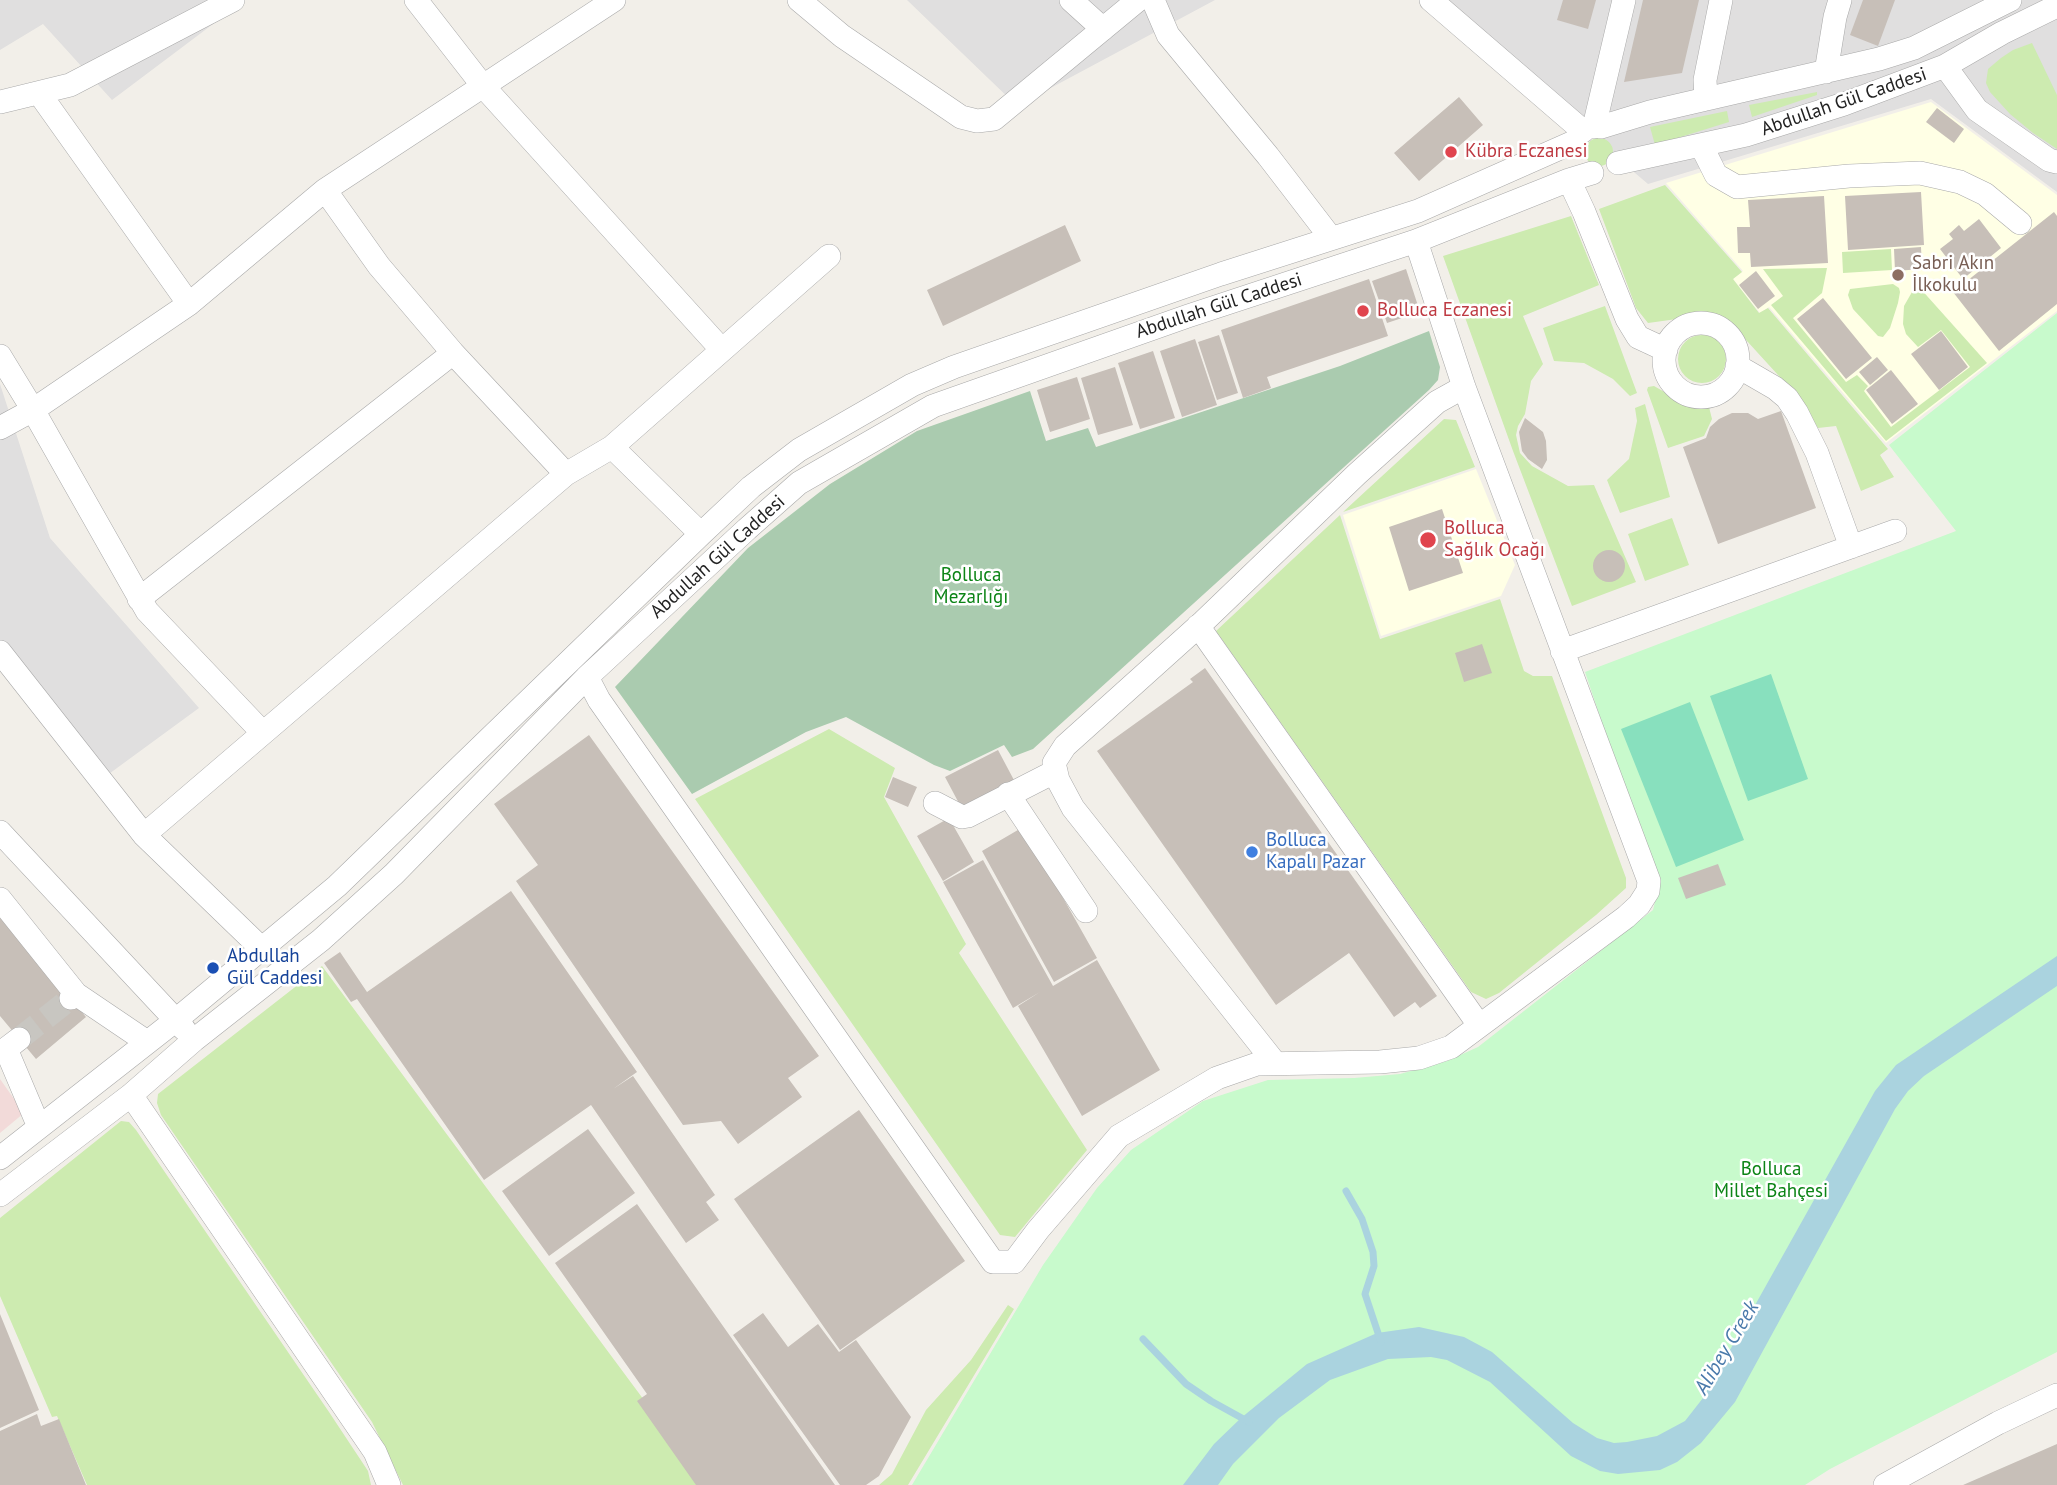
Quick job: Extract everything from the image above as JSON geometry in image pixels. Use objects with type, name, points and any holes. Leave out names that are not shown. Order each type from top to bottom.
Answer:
[{"type":"street","points":[[0,102],[71,85],[233,0]]},
{"type":"street","points":[[416,0],[483,86],[722,350]]},
{"type":"street","points":[[0,428],[33,410],[189,304],[325,190],[614,0]]},
{"type":"street","points":[[799,0],[842,36],[961,117],[977,121],[993,119],[1138,0]]},
{"type":"street","points":[[1070,0],[1103,29]]},
{"type":"street","points":[[1153,0],[1168,35],[1268,156],[1331,238]]},
{"type":"street","points":[[1436,2],[1589,132],[1614,132],[1621,144],[1621,157],[1606,173],[1592,173],[1579,164],[1575,157],[1589,132],[1624,0]]},
{"type":"street","points":[[1706,99],[1705,80],[1721,0]]},
{"type":"street","points":[[1826,72],[1840,0]]},
{"type":"street","name":"Abdullah Gül Caddesi","points":[[0,1158],[176,1020],[337,886],[701,534],[751,487],[799,450],[912,385],[1034,337],[1418,211],[1589,132],[1650,112],[1826,72],[1914,48],[2010,0]]},
{"type":"street","name":"Abdullah Gül Caddesi","points":[[1618,163],[1746,135],[1844,104],[1945,66],[2002,33],[2057,6]]},
{"type":"street","points":[[1945,66],[1977,110],[2049,160],[2057,162]]},
{"type":"street","points":[[39,93],[189,304]]},
{"type":"street","points":[[1701,145],[1716,175],[1737,187],[1849,176],[1920,173],[1960,182],[1985,194],[2020,223]]},
{"type":"street","name":"Abdullah Gül Caddesi","points":[[0,1195],[131,1095],[194,1040],[321,940],[394,874],[587,677],[799,484],[933,406],[1188,316],[1416,241],[1592,173]]},
{"type":"street","points":[[1569,180],[1637,337],[1666,350]]},
{"type":"street","points":[[325,190],[379,266],[453,352],[566,474]]},
{"type":"street","points":[[587,677],[599,700],[993,1262],[1014,1262],[1119,1136],[1217,1078],[1257,1064],[1380,1062],[1419,1058],[1451,1047],[1626,916],[1639,905],[1648,891],[1650,881],[1464,387],[1416,241]]},
{"type":"street","points":[[144,835],[566,474],[612,447],[828,256]]},
{"type":"street","points":[[1699,323],[1711,325],[1730,338],[1736,349],[1737,366],[1730,384],[1721,392],[1698,398],[1686,395],[1668,379],[1664,366],[1666,350],[1676,332],[1699,323]]},
{"type":"street","points":[[139,598],[453,352]]},
{"type":"street","points":[[0,356],[147,611],[263,733]]},
{"type":"street","points":[[1737,366],[1775,388],[1797,412],[1817,453],[1851,547]]},
{"type":"street","points":[[1275,1063],[1073,808],[1058,780],[1054,763],[1065,746],[1198,626],[1286,540],[1437,402],[1464,387]]},
{"type":"street","points":[[612,447],[701,534]]},
{"type":"street","points":[[1562,651],[1895,531]]},
{"type":"street","points":[[1198,626],[1479,1026]]},
{"type":"street","points":[[0,652],[144,835],[261,948]]},
{"type":"street","points":[[935,803],[962,817],[968,816],[1056,771]]},
{"type":"street","points":[[1008,794],[1086,911]]},
{"type":"street","points":[[0,832],[194,1040]]},
{"type":"street","points":[[0,899],[74,996],[147,1042]]},
{"type":"street","points":[[8,1043],[39,1127]]},
{"type":"street","points":[[131,1095],[375,1452],[389,1485]]},
{"type":"street","points":[[1885,1485],[1998,1423],[2057,1395]]},
{"type":"shaded area","points":[[0,0],[245,0],[112,100],[43,24],[0,50]]},
{"type":"shaded area","points":[[907,0],[1215,0],[1017,106]]},
{"type":"shaded area","points":[[1431,0],[2057,0],[2057,192],[1931,99],[1648,184]]},
{"type":"shaded area","name":"Sabri Akın İlkokulu","points":[[1931,102],[2057,195],[2057,311],[1886,443],[1769,307],[1760,313],[1733,279],[1743,271],[1666,183]]},
{"type":"shaded area","points":[[0,384],[50,538],[199,708],[102,779],[0,652]]},
{"type":"shaded area","name":"Bolluca Sağlık Ocağı","points":[[1476,469],[1515,565],[1501,596],[1381,636],[1343,515]]},
{"type":"shaded area","points":[[0,1079],[24,1113],[0,1133]]},
{"type":"green space","points":[[2032,43],[2057,95],[2057,149],[2010,114],[1990,92],[1986,83],[1988,69],[2013,50]]},
{"type":"green space","points":[[1817,92],[1817,95],[1752,117],[1749,105]]},
{"type":"green space","points":[[1727,111],[1729,122],[1655,145],[1650,127]]},
{"type":"green space","points":[[1599,138],[1609,142],[1613,152],[1609,162],[1599,166],[1589,162],[1585,152],[1589,142]]},
{"type":"green space","points":[[1665,185],[1742,272],[1733,279],[1759,313],[1768,308],[1888,449],[1880,455],[1894,477],[1861,491],[1836,426],[1818,428],[1799,398],[1736,329],[1714,316],[1706,315],[1648,323],[1636,308],[1599,209]]},
{"type":"green space","points":[[1571,216],[1599,285],[1523,316],[1543,364],[1531,381],[1525,414],[1516,435],[1520,453],[1532,466],[1568,486],[1594,485],[1636,582],[1572,606],[1443,256]]},
{"type":"green space","points":[[1891,249],[1892,270],[1843,273],[1842,252]]},
{"type":"green space","points":[[1827,268],[1822,293],[1793,318],[1846,382],[1857,375],[1868,386],[1864,391],[1891,427],[1970,367],[1941,330],[1918,347],[1906,334],[1903,324],[1904,306],[1912,292],[1919,287],[1987,363],[1886,441],[1771,305],[1783,296],[1763,269]]},
{"type":"green space","points":[[1893,284],[1899,288],[1898,303],[1890,328],[1883,337],[1878,336],[1853,309],[1848,295],[1850,289]]},
{"type":"green space","points":[[1605,306],[1637,393],[1630,396],[1613,379],[1584,363],[1554,361],[1543,328]]},
{"type":"green space","name":"Bolluca Millet Bahçesi","points":[[2057,313],[2057,1352],[1830,1469],[1805,1485],[912,1485],[1043,1265],[1097,1188],[1131,1150],[1203,1101],[1268,1080],[1400,1074],[1447,1061],[1478,1047],[1653,910],[1658,890],[1585,672],[1956,531],[1889,445]]},
{"type":"green space","name":"Bolluca Mezarlığı","points":[[1429,331],[1440,367],[1438,380],[1429,390],[1033,749],[1012,757],[1004,745],[950,771],[846,717],[806,732],[692,794],[615,687],[748,548],[830,484],[917,431],[1030,391],[1046,441],[1088,428],[1096,447],[1340,366]]},
{"type":"green space","points":[[1702,335],[1719,342],[1726,359],[1719,376],[1702,383],[1685,376],[1678,359],[1685,342]]},
{"type":"green space","points":[[1654,386],[1682,402],[1709,407],[1712,419],[1704,436],[1668,448],[1647,390],[1648,387]]},
{"type":"green space","points":[[1645,404],[1670,497],[1620,513],[1607,480],[1629,459],[1637,421],[1635,408]]},
{"type":"green space","points":[[1444,419],[1456,420],[1475,467],[1343,512]]},
{"type":"green space","points":[[1340,515],[1380,639],[1500,599],[1524,671],[1533,676],[1552,676],[1626,878],[1626,888],[1596,915],[1499,993],[1486,999],[1471,992],[1216,631]]},
{"type":"green space","points":[[1672,518],[1689,565],[1645,581],[1628,534]]},
{"type":"green space","points":[[1771,674],[1808,779],[1748,801],[1710,696]]},
{"type":"green space","points":[[1690,702],[1744,840],[1676,867],[1621,729]]},
{"type":"green space","points":[[829,729],[895,768],[884,797],[966,944],[959,953],[1087,1150],[1015,1237],[1000,1235],[695,799]]},
{"type":"green space","points":[[322,966],[707,1485],[403,1485],[372,1422],[161,1115],[157,1103],[158,1094]]},
{"type":"green space","points":[[121,1121],[129,1122],[136,1130],[329,1412],[368,1471],[371,1485],[87,1485],[57,1416],[52,1417],[0,1296],[0,1218]]},
{"type":"green space","points":[[1008,1305],[1014,1309],[908,1485],[879,1485],[892,1474],[926,1410],[971,1360]]},
{"type":"water","points":[[2057,956],[2057,986],[1924,1076],[1908,1091],[1895,1109],[1735,1402],[1701,1443],[1677,1462],[1660,1470],[1618,1474],[1600,1471],[1571,1456],[1490,1382],[1447,1360],[1431,1357],[1388,1359],[1330,1380],[1279,1418],[1233,1464],[1218,1485],[1183,1485],[1214,1444],[1241,1418],[1307,1364],[1377,1333],[1419,1327],[1464,1337],[1492,1352],[1573,1423],[1597,1438],[1614,1443],[1627,1442],[1657,1436],[1685,1421],[1703,1398],[1875,1091],[1896,1065]]},
{"type":"building","points":[[1563,0],[1596,0],[1588,29],[1557,20]]},
{"type":"building","points":[[1643,0],[1699,0],[1682,73],[1624,82]]},
{"type":"building","points":[[1863,0],[1895,0],[1878,46],[1850,35]]},
{"type":"building","points":[[1459,97],[1483,125],[1419,181],[1394,153]]},
{"type":"building","points":[[1937,108],[1964,129],[1954,143],[1926,122]]},
{"type":"building","points":[[1921,192],[1924,245],[1848,250],[1845,196]]},
{"type":"building","points":[[1824,196],[1828,263],[1751,267],[1750,253],[1738,253],[1737,227],[1750,227],[1748,200]]},
{"type":"building","points":[[2054,212],[2057,216],[2057,304],[1999,351],[1953,292]]},
{"type":"building","points":[[1979,219],[2001,248],[1963,279],[1940,249],[1953,239],[1949,234],[1959,225],[1964,231]]},
{"type":"building","points":[[1065,225],[1081,261],[943,326],[927,290]]},
{"type":"building","points":[[1921,247],[1922,269],[1895,271],[1894,249]]},
{"type":"building","points":[[1406,269],[1420,312],[1387,323],[1372,281]]},
{"type":"building","points":[[1756,271],[1775,296],[1758,309],[1739,285]]},
{"type":"building","points":[[1369,279],[1388,336],[1267,377],[1271,388],[1243,398],[1221,330]]},
{"type":"building","points":[[1823,298],[1872,358],[1846,379],[1797,319]]},
{"type":"building","points":[[1941,331],[1968,367],[1939,390],[1911,354]]},
{"type":"building","points":[[1219,335],[1238,393],[1217,400],[1198,342]]},
{"type":"building","points":[[1195,339],[1217,405],[1182,417],[1160,351]]},
{"type":"building","points":[[1153,351],[1175,418],[1140,429],[1118,363]]},
{"type":"building","points":[[1877,357],[1888,370],[1870,385],[1859,372]]},
{"type":"building","points":[[1115,367],[1133,425],[1098,435],[1081,378]]},
{"type":"building","points":[[1891,370],[1918,404],[1892,424],[1866,390]]},
{"type":"building","points":[[1077,377],[1090,419],[1050,432],[1037,390]]},
{"type":"building","points":[[1781,411],[1816,508],[1718,544],[1683,447],[1706,438],[1710,427],[1732,413],[1748,413],[1758,419]]},
{"type":"building","points":[[1525,418],[1543,432],[1546,441],[1547,460],[1542,469],[1522,451],[1519,432]]},
{"type":"building","points":[[1442,509],[1463,573],[1409,591],[1389,527]]},
{"type":"building","points":[[1609,550],[1620,555],[1625,566],[1620,577],[1609,582],[1598,577],[1593,566],[1598,555]]},
{"type":"building","points":[[1482,644],[1492,673],[1464,682],[1455,653]]},
{"type":"building","name":"Bolluca Kapalı Pazar","points":[[1205,668],[1437,996],[1420,1008],[1415,1002],[1394,1017],[1349,953],[1276,1005],[1097,751],[1193,682],[1190,679]]},
{"type":"building","points":[[589,735],[819,1056],[788,1078],[802,1097],[738,1144],[721,1121],[683,1125],[516,881],[538,865],[494,804]]},
{"type":"building","points":[[998,750],[1015,782],[962,809],[945,777]]},
{"type":"building","points":[[893,777],[917,787],[908,807],[885,797]]},
{"type":"building","points":[[949,818],[974,862],[943,881],[917,836]]},
{"type":"building","points":[[1023,827],[1097,958],[1054,982],[982,851]]},
{"type":"building","points":[[983,860],[1053,986],[1097,960],[1160,1070],[1082,1116],[1018,1006],[1040,992],[1013,1008],[943,882]]},
{"type":"building","points":[[1718,864],[1726,885],[1686,899],[1678,878]]},
{"type":"building","points":[[511,891],[637,1072],[613,1089],[633,1076],[715,1195],[706,1202],[719,1220],[686,1243],[591,1105],[484,1180],[357,999],[351,1002],[324,963],[340,952],[367,992]]},
{"type":"building","points":[[0,913],[86,1017],[36,1059],[0,1016]]},
{"type":"building","points":[[859,1110],[965,1261],[840,1350],[734,1199]]},
{"type":"building","points":[[588,1129],[635,1193],[549,1256],[502,1191]]},
{"type":"building","points":[[637,1204],[835,1485],[696,1485],[637,1401],[647,1394],[555,1263]]},
{"type":"building","points":[[763,1313],[788,1347],[818,1324],[839,1352],[856,1340],[911,1417],[879,1476],[866,1485],[840,1485],[733,1335]]},
{"type":"building","points":[[0,1314],[39,1410],[0,1428]]},
{"type":"building","points":[[37,1414],[41,1426],[59,1419],[86,1485],[0,1485],[0,1431]]},
{"type":"building","points":[[2057,1444],[2057,1485],[1963,1485]]},
{"type":"waterway","points":[[1346,1191],[1362,1219],[1373,1252],[1374,1266],[1365,1294],[1381,1342]]},
{"type":"waterway","points":[[1143,1339],[1186,1384],[1249,1422]]},
{"type":"tunnel","points":[[19,1039],[71,998]]},
{"type":"place","name":"Kübra Eczanesi","points":[[1451,152]]},
{"type":"place","name":"Sabri Akın İlkokulu","points":[[1898,275]]},
{"type":"place","name":"Bolluca Eczanesi","points":[[1363,311]]},
{"type":"place","name":"Bolluca Sağlık Ocağı","points":[[1428,540]]},
{"type":"place","name":"Bolluca Kapalı Pazar","points":[[1252,852]]},
{"type":"place","name":"Abdullah Gül Caddesi","points":[[213,968]]},
{"type":"water label","name":"Alibey Creek","points":[[1727,1348]]}]
